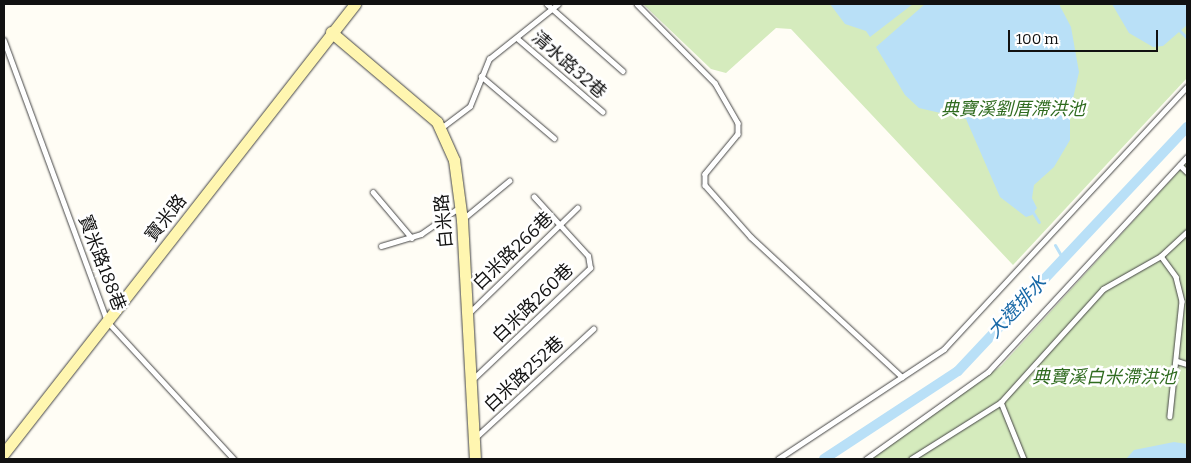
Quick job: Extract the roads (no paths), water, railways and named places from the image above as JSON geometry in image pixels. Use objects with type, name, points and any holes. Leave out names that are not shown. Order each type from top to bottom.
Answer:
[{"type":"street","name":"寶米路","points":[[4,453],[354,4]]},
{"type":"street","name":"白米路","points":[[331,32],[441,128],[454,160],[462,220],[472,381],[474,459]]},
{"type":"lane","points":[[547,4],[623,71]]},
{"type":"lane","points":[[441,128],[470,106],[489,59],[553,10],[558,4]]},
{"type":"lane","points":[[637,4],[715,83],[738,123],[738,134],[705,174],[705,185],[758,244],[902,377]]},
{"type":"lane","name":"清水路32巷","points":[[517,38],[603,112]]},
{"type":"lane","name":"寶米路188巷","points":[[4,40],[108,322],[234,459]]},
{"type":"lane","points":[[481,76],[554,138]]},
{"type":"lane","points":[[778,459],[902,377],[952,341],[1187,87]]},
{"type":"lane","points":[[866,459],[988,372],[1187,157]]},
{"type":"lane","points":[[1180,165],[1187,172]]},
{"type":"lane","points":[[462,220],[509,181]]},
{"type":"lane","points":[[373,192],[412,238]]},
{"type":"lane","name":"白米路260巷","points":[[472,381],[590,268],[591,259],[534,197]]},
{"type":"lane","points":[[381,246],[412,238],[461,206]]},
{"type":"lane","name":"白米路266巷","points":[[468,314],[578,208]]},
{"type":"lane","points":[[910,459],[1001,402],[1104,289],[1162,256],[1187,232]]},
{"type":"lane","points":[[1162,256],[1176,277],[1182,301],[1170,416]]},
{"type":"lane","name":"白米路252巷","points":[[474,439],[593,329]]},
{"type":"lane","points":[[1177,361],[1187,364]]},
{"type":"lane","points":[[1001,402],[1024,459]]},
{"type":"water","points":[[830,4],[913,4],[870,37],[866,31],[845,24]]},
{"type":"water","points":[[925,4],[1059,4],[1071,27],[1079,72],[1070,112],[1070,140],[1054,167],[1034,185],[1032,198],[1037,208],[1032,215],[1026,217],[1000,197],[966,119],[919,108],[905,95],[876,47]]},
{"type":"water","points":[[1112,4],[1187,4],[1187,25],[1163,46],[1153,47],[1129,33]]},
{"type":"water","points":[[1174,442],[1187,444],[1187,459],[1126,459],[1134,450]]},
{"type":"waterway","points":[[1179,30],[1187,38]]},
{"type":"waterway","name":"大遼排水","points":[[824,459],[958,371],[1187,127]]},
{"type":"waterway","points":[[1032,211],[1039,222]]},
{"type":"waterway","points":[[1055,245],[1063,259]]},
{"type":"park label","name":"典寶溪劉厝滯洪池","points":[[1013,109]]},
{"type":"park label","name":"典寶溪白米滯洪池","points":[[1104,377]]}]
